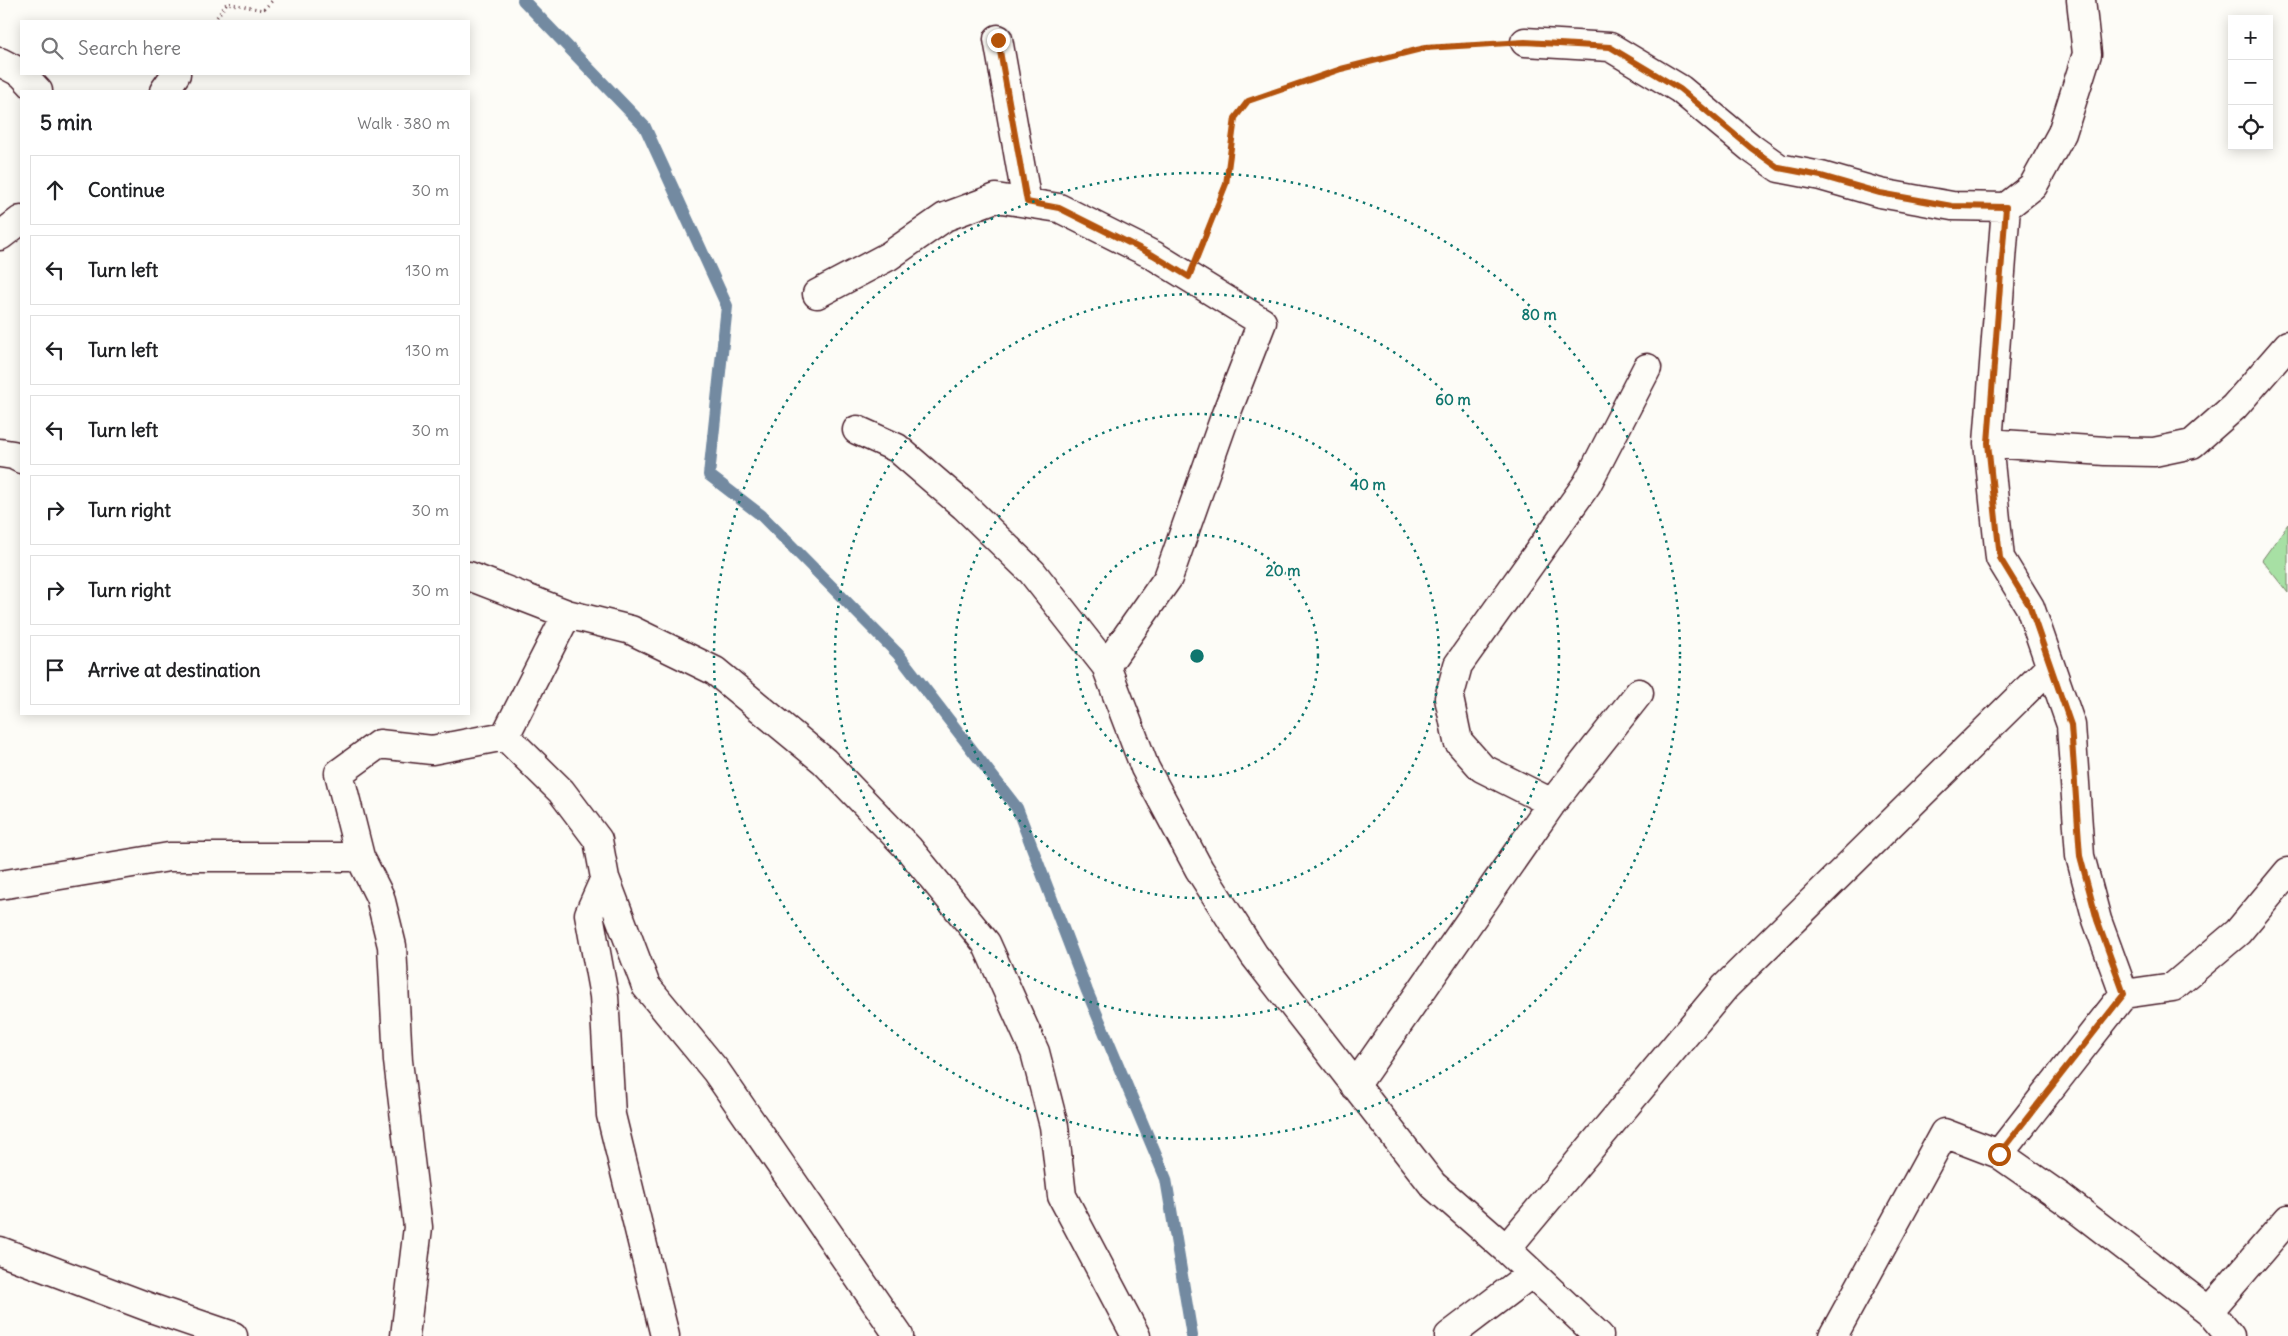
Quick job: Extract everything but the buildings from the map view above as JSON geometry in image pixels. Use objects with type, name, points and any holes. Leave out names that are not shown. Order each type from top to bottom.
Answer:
[{"type":"street","points":[[1525,42],[1610,47],[1680,89],[1751,148],[1779,168],[1821,176],[1880,193],[1952,206],[2006,207],[2032,186],[2062,133],[2087,54],[2081,0]]},
{"type":"street","points":[[998,40],[1027,202]]},
{"type":"street","points":[[0,62],[20,72]]},
{"type":"street","points":[[24,75],[37,90]]},
{"type":"street","points":[[165,90],[175,75]]},
{"type":"street","points":[[817,294],[889,256],[945,217],[996,198],[1059,208],[1153,255],[1262,322],[1226,414],[1168,578],[1106,666]]},
{"type":"street","points":[[2006,207],[1988,443],[2000,558],[2030,607],[2071,725],[2080,856],[2097,920],[2124,994]]},
{"type":"street","points":[[0,236],[20,221]]},
{"type":"street","points":[[1988,443],[2105,452],[2154,452],[2192,444],[2234,407],[2288,345]]},
{"type":"street","points":[[1552,803],[1482,768],[1458,741],[1449,698],[1458,665],[1587,484],[1647,368]]},
{"type":"street","points":[[857,430],[897,448],[964,506],[1032,572],[1106,666],[1145,768],[1199,869],[1254,955],[1433,1185],[1506,1249],[1599,1336]]},
{"type":"street","points":[[0,453],[13,455],[20,458]]},
{"type":"street","points":[[470,576],[568,614],[631,630],[715,671],[824,761],[909,849],[986,942],[1035,1052],[1054,1126],[1062,1196],[1136,1336]]},
{"type":"street","points":[[506,736],[568,614]]},
{"type":"street","points":[[1506,1249],[1725,987],[2050,667]]},
{"type":"street","points":[[1355,1086],[1552,803],[1639,693]]},
{"type":"street","points":[[405,1336],[418,1227],[398,1061],[392,946],[380,897],[360,857],[339,773],[379,744],[432,750],[506,736]]},
{"type":"street","points":[[506,736],[561,791],[598,840],[605,878],[646,986],[716,1071],[899,1336]]},
{"type":"street","points":[[0,885],[168,857],[360,857]]},
{"type":"street","points":[[1999,1154],[2124,994],[2173,988],[2238,932],[2288,872]]},
{"type":"street","points":[[605,878],[589,914],[604,996],[611,1115],[665,1336]]},
{"type":"street","points":[[1834,1336],[1944,1133],[1999,1154],[2062,1198],[2209,1311],[2230,1336]]},
{"type":"street","points":[[2209,1311],[2288,1219]]},
{"type":"street","points":[[0,1252],[150,1308],[232,1336]]},
{"type":"street","points":[[1449,1336],[1532,1273]]},
{"type":"path","points":[[215,20],[227,3],[263,10],[272,0]]},
{"type":"path","points":[[1189,277],[1226,184],[1235,118],[1248,101],[1341,69],[1425,48],[1525,42]]},
{"type":"green space","points":[[2288,524],[2288,593],[2262,560]]},
{"type":"waterway","points":[[523,0],[645,127],[727,306],[709,475],[761,515],[898,654],[1017,808],[1087,991],[1166,1179],[1192,1336]]},
{"type":"route","points":[[998,40],[1027,202],[1059,208],[1153,255],[1189,277],[1226,184],[1235,118],[1248,101],[1341,69],[1425,48],[1525,42],[1610,47],[1680,89],[1751,148],[1779,168],[1821,176],[1880,193],[1952,206],[2006,207],[1993,351],[1988,443],[2000,558],[2030,607],[2071,725],[2080,856],[2097,920],[2124,994],[1999,1154]]}]
